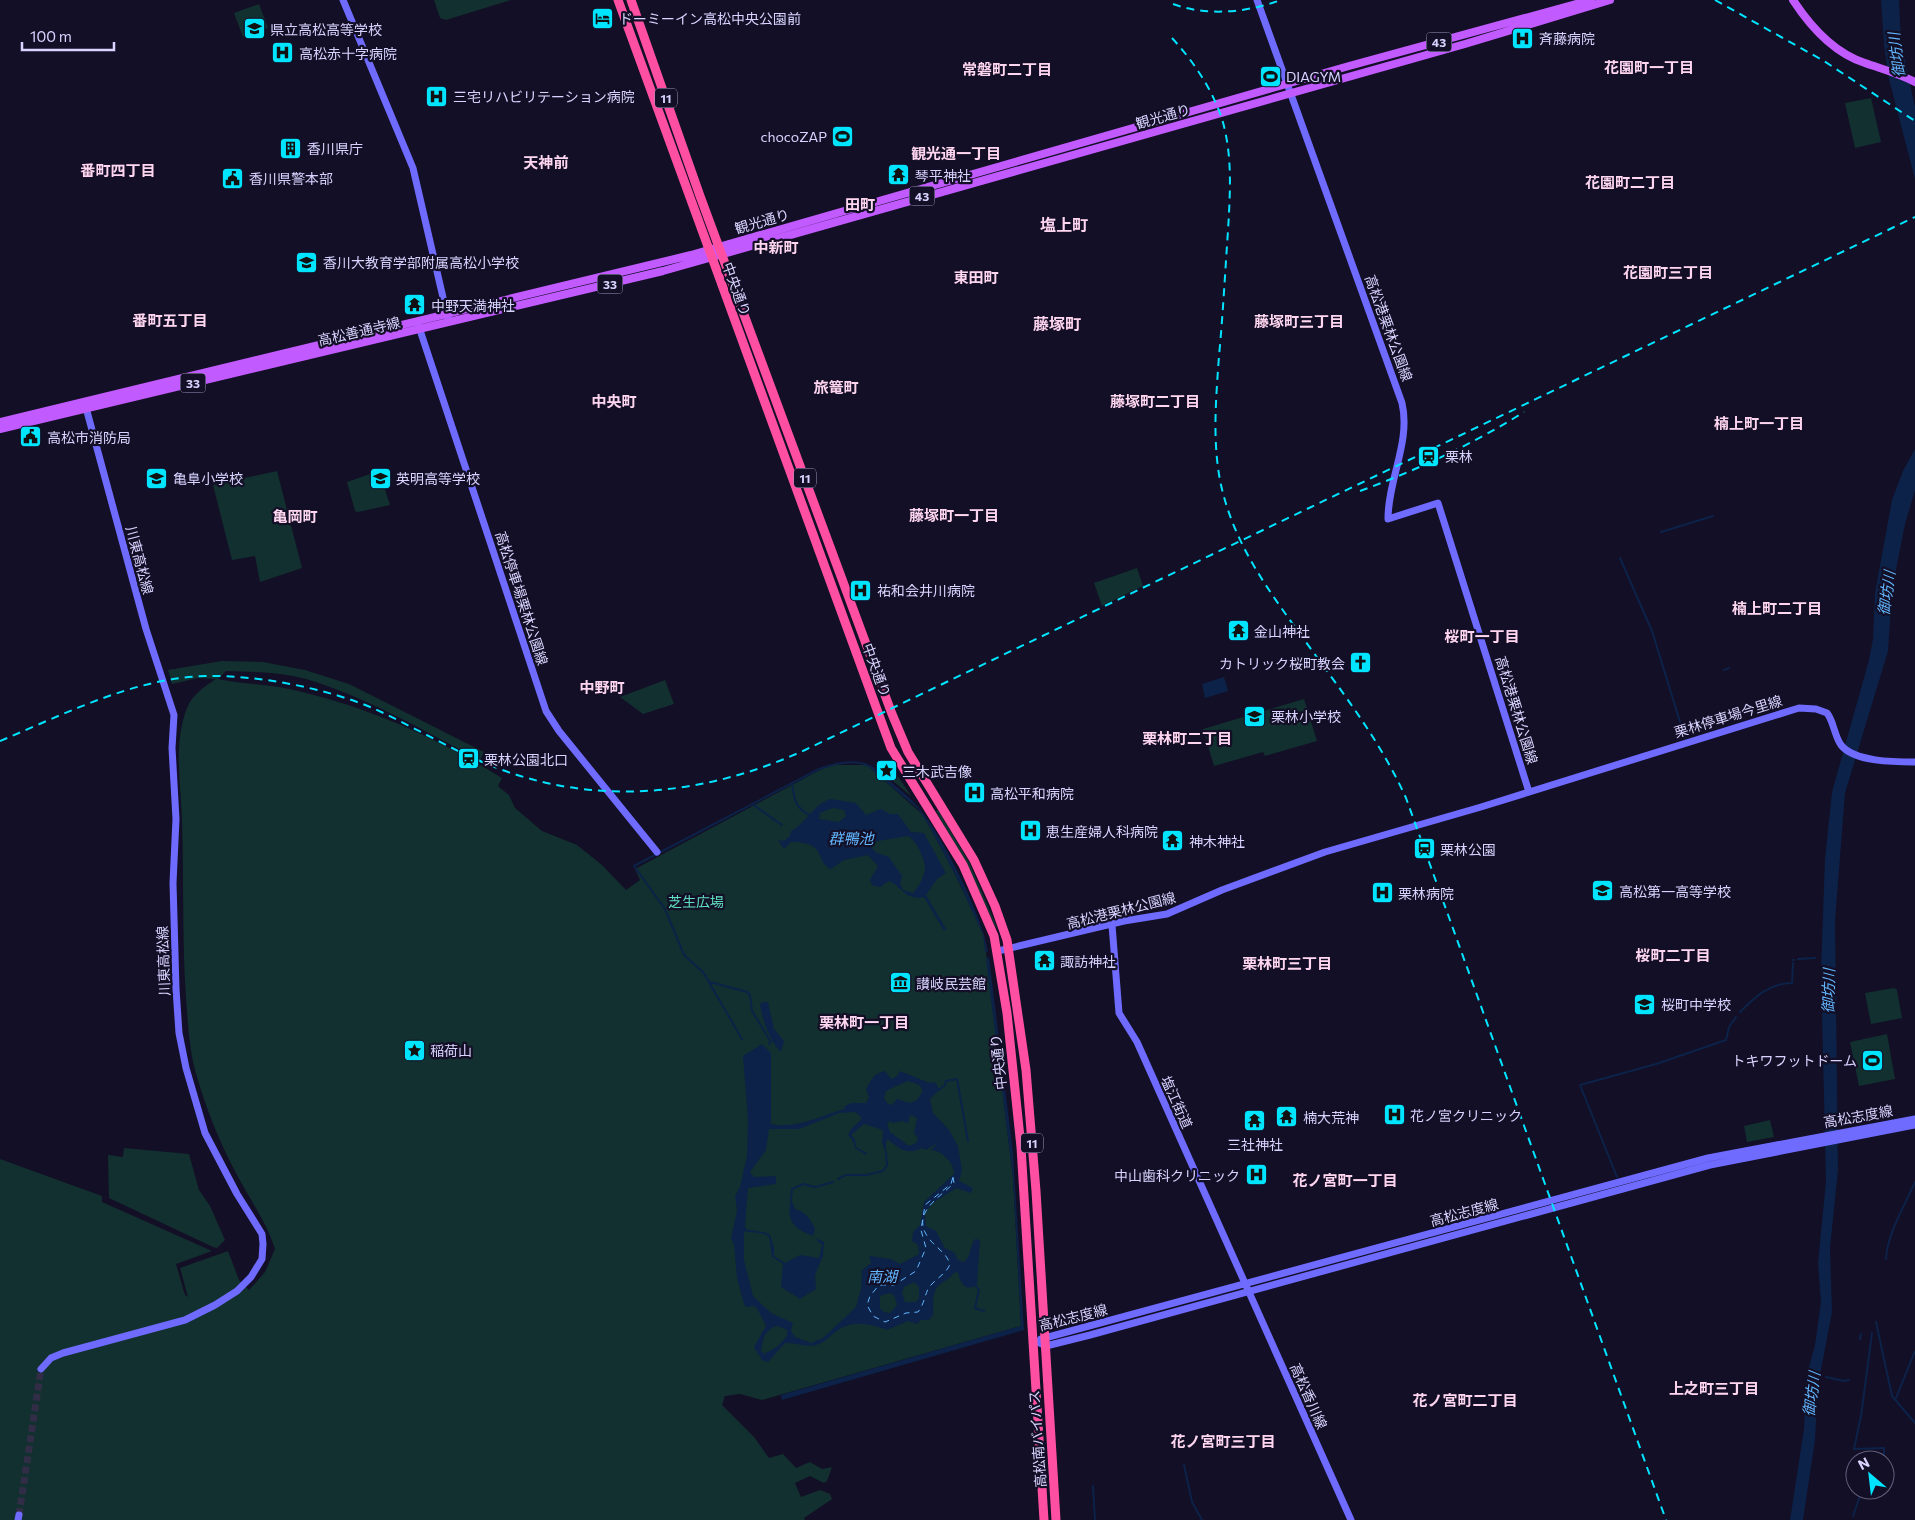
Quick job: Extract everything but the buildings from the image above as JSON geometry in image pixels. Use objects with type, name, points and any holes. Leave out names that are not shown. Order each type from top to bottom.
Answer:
[{"type":"highway","name":"中央通り","points":[[618,0],[891,748],[962,865],[994,936],[998,951],[1020,1147],[1034,1358]]},
{"type":"highway","name":"中央通り","points":[[631,0],[721,250],[906,747],[974,860],[995,906],[1008,949],[1026,1070],[1036,1191],[1046,1356]]},
{"type":"highway","name":"高松南バイパス","points":[[1046,1356],[1056,1520]]},
{"type":"highway","name":"高松南バイパス","points":[[1034,1358],[1044,1520]]},
{"type":"main road","points":[[343,0],[413,168],[448,318]]},
{"type":"main road","name":"高松港栗林公園線","points":[[998,951],[1172,913],[1215,892],[1324,852],[1530,792],[1438,503],[1388,519],[1391,486],[1404,433],[1402,403],[1257,0]]},
{"type":"main road","name":"観光通り","points":[[721,250],[1288,84],[1591,0]]},
{"type":"main road","name":"観光通り","points":[[721,250],[1291,93],[1465,44],[1610,0]]},
{"type":"main road","points":[[1793,0],[1807,20],[1828,41],[1851,57],[1885,68],[1912,80]]},
{"type":"main road","name":"高松善通寺線","points":[[0,422],[85,405],[418,326],[721,250]]},
{"type":"main road","name":"高松停車場栗林公園線","points":[[418,326],[546,711],[559,731],[657,852]]},
{"type":"main road","name":"高松善通寺線","points":[[0,429],[85,405]]},
{"type":"main road","name":"川東高松線","points":[[41,1369],[51,1358],[63,1353],[185,1320],[215,1305],[237,1291],[251,1277],[262,1259],[264,1244],[262,1234],[237,1194],[205,1133],[186,1068],[179,1033],[176,989],[174,883],[176,819],[172,748],[174,715],[146,629],[85,405]]},
{"type":"main road","name":"栗林停車場今里線","points":[[1530,792],[1799,708],[1816,709],[1827,713],[1844,748],[1857,756],[1894,762],[1915,762]]},
{"type":"main road","name":"塩江街道","points":[[1112,925],[1120,1016],[1135,1038],[1247,1286]]},
{"type":"main road","name":"高松志度線","points":[[1838,1136],[1915,1119]]},
{"type":"main road","name":"高松志度線","points":[[1034,1340],[1045,1342],[1247,1286],[1710,1165],[1825,1138],[1915,1125]]},
{"type":"main road","name":"高松香川線","points":[[1247,1286],[1351,1520]]},
{"type":"green space","points":[[434,0],[511,0],[446,20],[440,18]]},
{"type":"green space","points":[[259,4],[268,28],[243,37],[234,13]]},
{"type":"green space","points":[[1871,98],[1881,142],[1855,148],[1845,103]]},
{"type":"green space","points":[[277,471],[302,568],[260,582],[255,556],[232,560],[213,485]]},
{"type":"green space","points":[[379,471],[390,505],[355,511],[347,482]]},
{"type":"green space","points":[[1137,568],[1143,586],[1102,606],[1094,583]]},
{"type":"green space","name":"芝生広場","points":[[222,661],[263,662],[305,670],[349,684],[484,752],[480,760],[373,705],[329,686],[306,679],[256,672],[226,671],[218,679],[289,689],[345,704],[400,724],[452,749],[502,778],[498,786],[509,795],[515,808],[542,831],[577,845],[602,865],[626,890],[640,880],[635,869],[820,770],[832,765],[867,765],[923,815],[953,870],[984,935],[1013,1178],[1021,1326],[762,1400],[740,1394],[725,1396],[722,1405],[754,1437],[769,1458],[783,1454],[796,1468],[810,1462],[822,1469],[832,1467],[827,1481],[824,1483],[810,1476],[795,1483],[801,1497],[820,1490],[830,1494],[832,1499],[804,1518],[805,1520],[0,1520],[0,1159],[102,1196],[102,1202],[212,1251],[176,1264],[185,1295],[188,1297],[180,1268],[228,1251],[239,1280],[249,1290],[265,1272],[275,1249],[267,1229],[230,1162],[213,1124],[195,1070],[188,1025],[184,954],[183,843],[179,764],[180,736],[189,703],[199,691],[216,679],[198,678],[172,684],[168,670]]},
{"type":"green space","points":[[665,680],[674,704],[643,714],[620,697]]},
{"type":"green space","points":[[1304,699],[1317,741],[1265,756],[1263,752],[1214,766],[1203,729]]},
{"type":"green space","points":[[888,762],[912,797],[875,766]]},
{"type":"green space","points":[[938,810],[969,862],[996,928],[966,864],[936,811]]},
{"type":"green space","points":[[1894,988],[1897,990],[1902,1018],[1871,1024],[1865,993]]},
{"type":"green space","name":"トキワフットドーム","points":[[1887,1034],[1895,1079],[1859,1086],[1850,1042]]},
{"type":"green space","points":[[1770,1120],[1774,1137],[1747,1142],[1744,1126]]},
{"type":"green space","points":[[124,1148],[189,1154],[199,1190],[210,1206],[225,1240],[217,1248],[213,1247],[109,1198],[108,1155],[123,1157]]},
{"type":"water","name":"御坊川","points":[[1881,0],[1899,0],[1901,42],[1915,107],[1915,179],[1889,79],[1884,45]]},
{"type":"water","name":"御坊川","points":[[1915,449],[1915,490],[1905,524],[1892,589],[1888,651],[1845,793],[1835,921],[1838,1170],[1830,1248],[1832,1312],[1818,1385],[1815,1440],[1803,1520],[1790,1520],[1804,1429],[1806,1378],[1815,1345],[1821,1302],[1818,1263],[1826,1181],[1821,971],[1825,859],[1832,792],[1869,660],[1873,639],[1875,593],[1892,500],[1903,471]]},
{"type":"water","points":[[1224,677],[1228,691],[1205,698],[1202,684]]},
{"type":"water","points":[[875,769],[918,807],[938,836],[970,898],[985,937],[988,952],[985,952],[983,935],[959,882],[929,826],[918,809],[873,771]]},
{"type":"water","name":"群鴨池","points":[[831,799],[856,803],[866,815],[881,809],[890,814],[898,814],[911,832],[924,833],[946,873],[937,879],[926,895],[946,929],[944,931],[924,897],[918,898],[908,895],[889,881],[880,887],[872,885],[870,880],[878,866],[868,855],[844,860],[831,869],[826,866],[819,852],[810,845],[791,842],[784,849],[778,840],[784,841],[790,836],[791,831],[797,828],[825,801]],"holes":[[[833,808],[844,810],[846,816],[839,822],[819,819],[820,813]],[[908,836],[914,841],[919,850],[925,868],[921,882],[913,893],[903,890],[900,883],[902,876],[889,857],[877,853],[870,846],[872,842]]]},
{"type":"water","points":[[989,957],[1013,1153],[1024,1330],[782,1400],[781,1395],[1021,1326],[1013,1178],[986,959]]},
{"type":"water","points":[[768,1002],[774,1029],[784,1041],[781,1052],[773,1042],[765,1023],[760,1004]]},
{"type":"water","name":"南湖","points":[[762,1044],[771,1053],[771,1124],[799,1124],[844,1109],[845,1106],[851,1103],[866,1103],[869,1097],[866,1089],[873,1077],[885,1071],[891,1079],[896,1077],[900,1071],[927,1082],[936,1083],[939,1090],[930,1099],[933,1113],[949,1130],[958,1146],[962,1170],[959,1181],[973,1188],[971,1193],[956,1188],[933,1203],[925,1213],[926,1226],[936,1231],[945,1248],[955,1253],[957,1259],[963,1262],[968,1257],[975,1239],[980,1240],[977,1285],[966,1287],[960,1280],[958,1272],[954,1273],[936,1289],[933,1315],[929,1320],[921,1320],[917,1324],[908,1321],[887,1330],[869,1325],[850,1325],[838,1330],[816,1345],[808,1346],[785,1343],[768,1362],[762,1360],[754,1347],[766,1326],[754,1306],[746,1307],[744,1304],[737,1278],[734,1244],[731,1238],[737,1211],[735,1196],[740,1187],[747,1156],[748,1120],[743,1056]],"holes":[[[907,1081],[918,1085],[923,1091],[917,1100],[910,1103],[897,1099],[892,1105],[888,1104],[884,1098],[886,1091]],[[855,1112],[861,1117],[861,1120],[851,1129],[848,1135],[853,1141],[855,1148],[866,1155],[867,1153],[856,1147],[855,1139],[851,1135],[864,1124],[883,1130],[882,1143],[886,1153],[886,1141],[889,1140],[901,1149],[908,1151],[922,1148],[926,1150],[938,1142],[931,1150],[944,1155],[954,1170],[954,1174],[924,1202],[920,1225],[913,1232],[912,1241],[918,1245],[919,1254],[900,1264],[891,1259],[869,1256],[871,1263],[862,1270],[861,1289],[856,1307],[823,1338],[811,1343],[795,1337],[791,1331],[793,1323],[771,1313],[753,1296],[744,1260],[745,1231],[764,1234],[769,1237],[772,1257],[783,1264],[781,1287],[800,1299],[816,1289],[815,1275],[823,1256],[824,1242],[815,1238],[822,1245],[819,1258],[800,1255],[785,1263],[774,1256],[770,1235],[746,1229],[745,1225],[748,1188],[776,1184],[776,1176],[754,1177],[750,1172],[766,1150],[769,1129],[799,1129],[839,1113]],[[910,1115],[917,1118],[914,1133],[918,1138],[916,1143],[909,1146],[890,1132],[887,1124],[890,1121],[893,1123],[902,1121],[908,1123]],[[914,1282],[919,1287],[919,1298],[916,1302],[905,1302],[902,1293],[904,1287]],[[889,1293],[894,1295],[897,1305],[890,1313],[884,1312],[880,1308],[880,1296]],[[778,1326],[787,1330],[787,1336],[777,1347],[764,1354],[761,1351],[762,1342],[770,1329]]]},
{"type":"water","points":[[791,1199],[795,1209],[805,1214],[811,1222],[815,1229],[813,1236],[796,1227],[790,1218]]},
{"type":"waterway","points":[[1661,532],[1713,516]]},
{"type":"waterway","points":[[1620,558],[1652,631],[1685,738]]},
{"type":"waterway","points":[[1724,670],[1729,668]]},
{"type":"waterway","points":[[742,1039],[703,972],[684,955],[665,909],[634,866],[819,769],[840,763],[856,762],[875,770]]},
{"type":"waterway","points":[[792,783],[798,806],[809,815]]},
{"type":"waterway","points":[[752,804],[782,825]]},
{"type":"waterway","points":[[1798,959],[1815,958]]},
{"type":"waterway","points":[[1740,1012],[1769,988],[1792,983],[1793,963]]},
{"type":"waterway","points":[[710,982],[747,992],[750,995],[752,1011],[771,1042],[769,1044]]},
{"type":"waterway","points":[[1617,1177],[1580,1085],[1656,1064],[1726,1040],[1729,1027],[1736,1017]]},
{"type":"waterway","points":[[939,1090],[945,1085],[946,1081],[957,1079],[968,1141]]},
{"type":"waterway","points":[[838,1179],[846,1175],[866,1175],[883,1171],[887,1165],[886,1152]]},
{"type":"waterway","points":[[791,1200],[792,1189],[803,1184],[815,1187],[833,1182]]},
{"type":"waterway","points":[[1886,1259],[1893,1230],[1915,1182]]},
{"type":"waterway","points":[[976,1286],[979,1290],[975,1308],[984,1311]]},
{"type":"waterway","points":[[1876,1322],[1892,1396],[1915,1423]]},
{"type":"waterway","points":[[1872,1333],[1861,1416],[1854,1449],[1884,1448],[1884,1450]]},
{"type":"waterway","points":[[1860,1339],[1861,1334]]},
{"type":"waterway","points":[[1896,1398],[1915,1351]]},
{"type":"waterway","name":"御坊川","points":[[1826,1377],[1844,1381],[1849,1380]]},
{"type":"waterway","points":[[1184,1465],[1192,1502],[1202,1520]]},
{"type":"waterway","points":[[1093,1486],[1095,1520]]},
{"type":"waterway","points":[[1853,1516],[1859,1500]]},
{"type":"ferry route","points":[[953,1177],[954,1183],[928,1208],[923,1222],[924,1231],[948,1260],[950,1264],[948,1268],[928,1289],[918,1312],[906,1313],[885,1322],[873,1316],[867,1305],[870,1296],[879,1285],[894,1285],[916,1271],[926,1248],[921,1230],[925,1205],[951,1184],[953,1177]]},
{"type":"tunnel","points":[[19,1515],[41,1369]]},
{"type":"railway","points":[[1173,4],[1200,11],[1214,12],[1255,8],[1281,0]]},
{"type":"railway","points":[[1715,0],[1824,61],[1915,121]]},
{"type":"railway","points":[[1172,38],[1195,66],[1208,87],[1222,119],[1228,147],[1229,203],[1216,420],[1218,469],[1227,506],[1243,545],[1263,581],[1371,734],[1406,798],[1666,1520]]},
{"type":"railway","points":[[0,741],[75,709],[126,690],[178,678],[226,676],[292,684],[335,695],[375,709],[481,762],[536,780],[574,788],[652,791],[691,786],[730,777],[768,765],[805,750],[1915,217]]},
{"type":"railway","points":[[1360,491],[1444,456],[1524,412]]},
{"type":"place","name":"ドーミーイン高松中央公園前","points":[[603,18]]},
{"type":"place","name":"県立高松高等学校","points":[[254,29]]},
{"type":"place","name":"斉藤病院","points":[[1523,38]]},
{"type":"place","name":"高松赤十字病院","points":[[283,53]]},
{"type":"place","name":"DIAGYM","points":[[1270,76]]},
{"type":"place","name":"三宅リハビリテーション病院","points":[[437,96]]},
{"type":"place","name":"chocoZAP","points":[[843,136]]},
{"type":"place","name":"香川県庁","points":[[291,148]]},
{"type":"place","name":"琴平神社","points":[[899,175]]},
{"type":"place","name":"香川県警本部","points":[[233,178]]},
{"type":"place","name":"香川大教育学部附属高松小学校","points":[[307,262]]},
{"type":"place","name":"中野天満神社","points":[[415,305]]},
{"type":"place","name":"高松市消防局","points":[[31,437]]},
{"type":"place","name":"栗林","points":[[1429,456]]},
{"type":"place","name":"亀阜小学校","points":[[157,478]]},
{"type":"place","name":"英明高等学校","points":[[380,478]]},
{"type":"place","name":"祐和会井川病院","points":[[861,590]]},
{"type":"place","name":"金山神社","points":[[1238,631]]},
{"type":"place","name":"カトリック桜町教会","points":[[1361,663]]},
{"type":"place","name":"栗林小学校","points":[[1255,716]]},
{"type":"place","name":"栗林公園北口","points":[[468,759]]},
{"type":"place","name":"三木武吉像","points":[[886,771]]},
{"type":"place","name":"高松平和病院","points":[[974,793]]},
{"type":"place","name":"恵生産婦人科病院","points":[[1030,831]]},
{"type":"place","name":"神木神社","points":[[1173,841]]},
{"type":"place","name":"栗林公園","points":[[1424,849]]},
{"type":"place","name":"高松第一高等学校","points":[[1603,891]]},
{"type":"place","name":"栗林病院","points":[[1382,893]]},
{"type":"place","name":"諏訪神社","points":[[1044,961]]},
{"type":"place","name":"讃岐民芸館","points":[[900,983]]},
{"type":"place","name":"桜町中学校","points":[[1645,1004]]},
{"type":"place","name":"稲荷山","points":[[414,1050]]},
{"type":"place","name":"トキワフットドーム","points":[[1873,1060]]},
{"type":"place","name":"花ノ宮クリニック","points":[[1394,1115]]},
{"type":"place","name":"楠大荒神","points":[[1287,1117]]},
{"type":"place","name":"三社神社","points":[[1255,1121]]},
{"type":"place","name":"中山歯科クリニック","points":[[1256,1175]]},
{"type":"district","name":"花園町一丁目","points":[[1649,67]]},
{"type":"district","name":"常磐町二丁目","points":[[1007,69]]},
{"type":"district","name":"観光通一丁目","points":[[956,153]]},
{"type":"district","name":"天神前","points":[[546,162]]},
{"type":"district","name":"番町四丁目","points":[[118,170]]},
{"type":"district","name":"花園町二丁目","points":[[1630,182]]},
{"type":"district","name":"田町","points":[[860,204]]},
{"type":"district","name":"塩上町","points":[[1064,224]]},
{"type":"district","name":"中新町","points":[[776,247]]},
{"type":"district","name":"花園町三丁目","points":[[1668,272]]},
{"type":"district","name":"東田町","points":[[976,277]]},
{"type":"district","name":"番町五丁目","points":[[170,320]]},
{"type":"district","name":"藤塚町三丁目","points":[[1299,321]]},
{"type":"district","name":"藤塚町","points":[[1057,323]]},
{"type":"district","name":"旅篭町","points":[[836,387]]},
{"type":"district","name":"中央町","points":[[614,401]]},
{"type":"district","name":"藤塚町二丁目","points":[[1155,401]]},
{"type":"district","name":"楠上町一丁目","points":[[1759,423]]},
{"type":"district","name":"藤塚町一丁目","points":[[954,515]]},
{"type":"district","name":"亀岡町","points":[[295,516]]},
{"type":"district","name":"楠上町二丁目","points":[[1777,608]]},
{"type":"district","name":"桜町一丁目","points":[[1482,636]]},
{"type":"district","name":"中野町","points":[[602,687]]},
{"type":"district","name":"栗林町二丁目","points":[[1187,738]]},
{"type":"district","name":"桜町二丁目","points":[[1673,955]]},
{"type":"district","name":"栗林町三丁目","points":[[1287,963]]},
{"type":"district","name":"栗林町一丁目","points":[[864,1022]]},
{"type":"district","name":"花ノ宮町一丁目","points":[[1345,1180]]},
{"type":"district","name":"上之町三丁目","points":[[1714,1388]]},
{"type":"district","name":"花ノ宮町二丁目","points":[[1465,1400]]},
{"type":"district","name":"花ノ宮町三丁目","points":[[1223,1441]]}]
